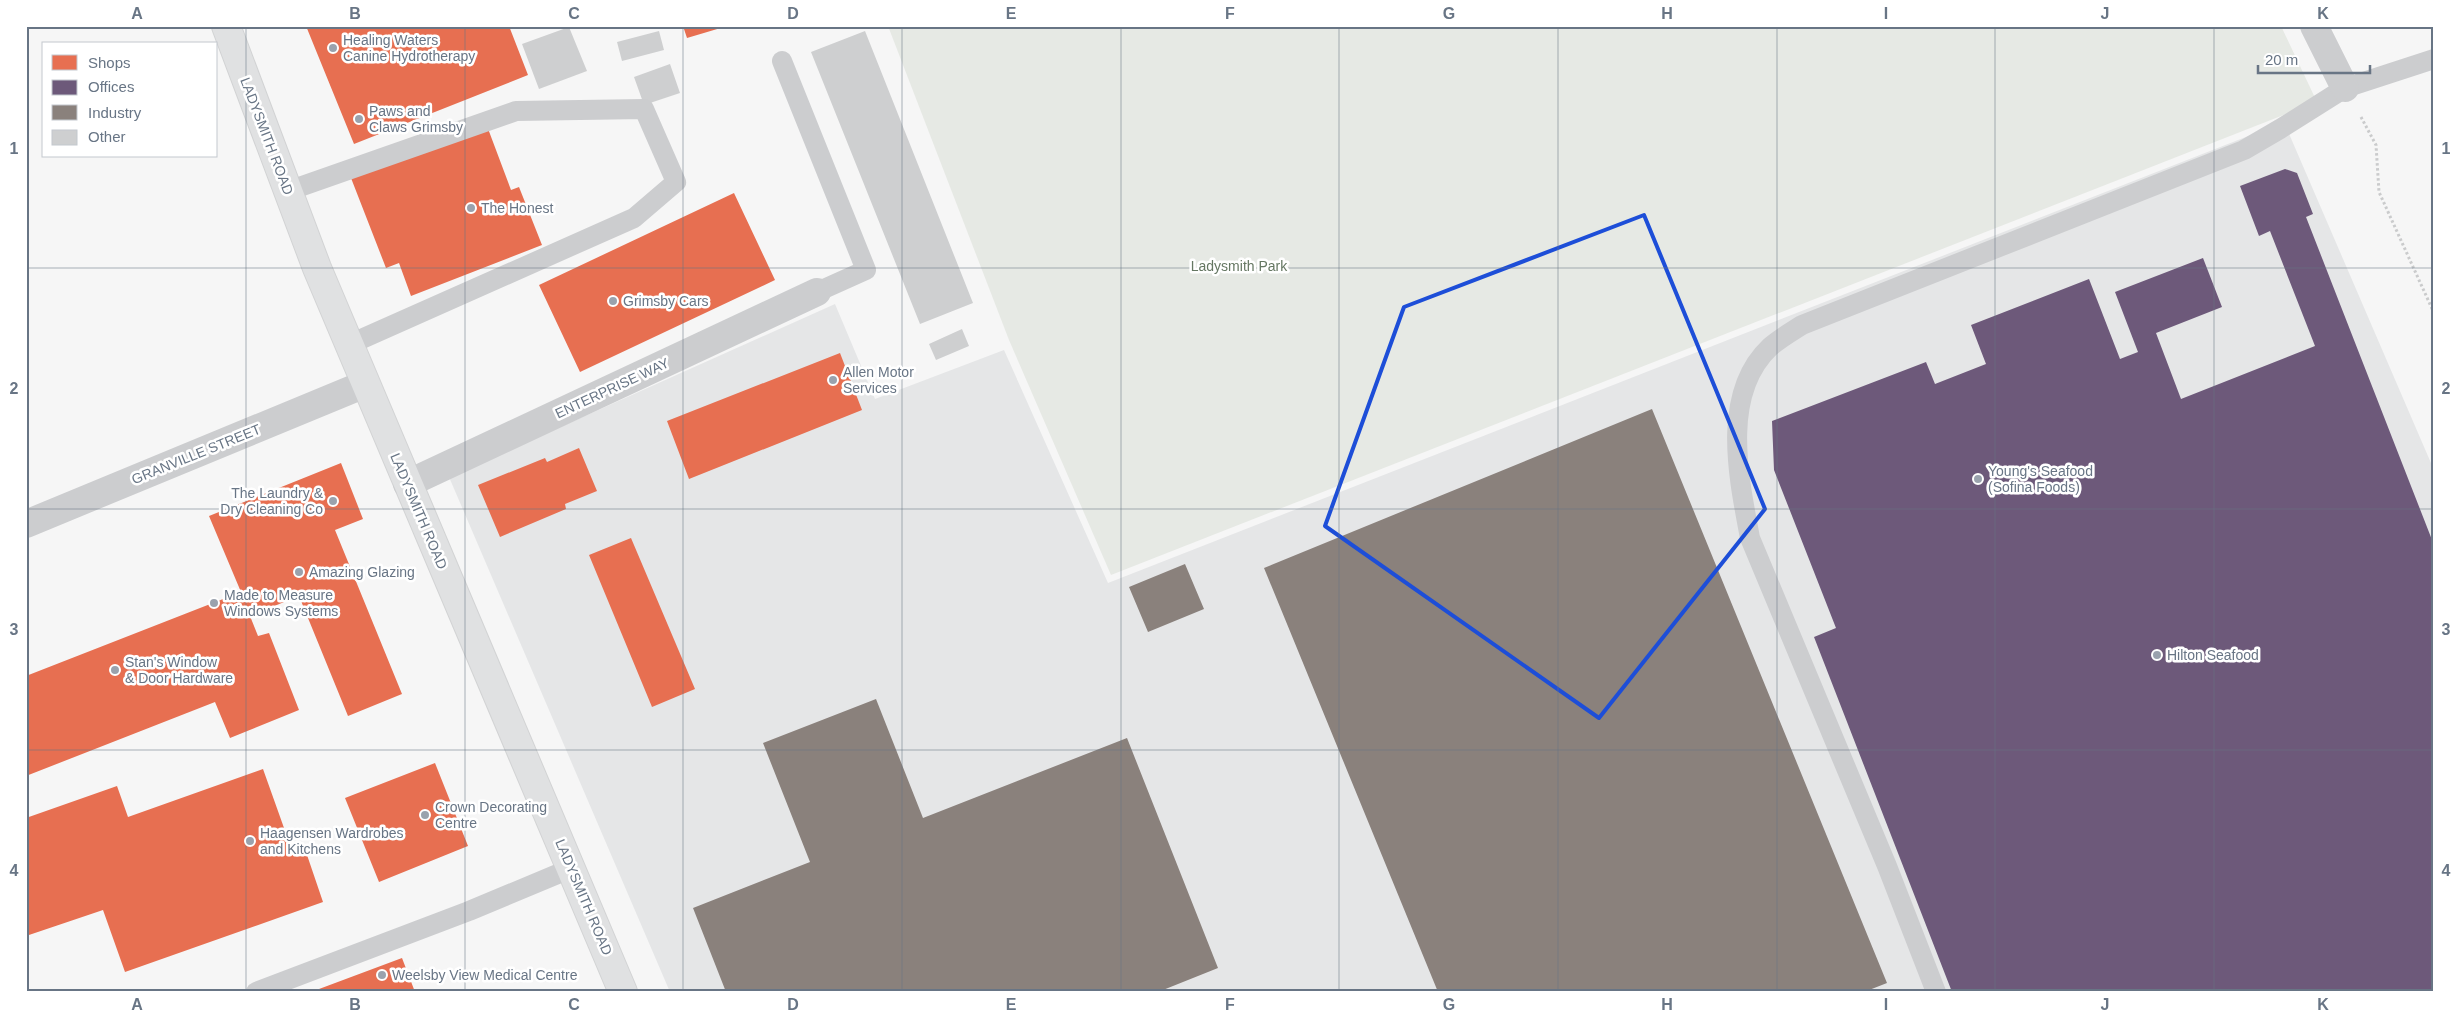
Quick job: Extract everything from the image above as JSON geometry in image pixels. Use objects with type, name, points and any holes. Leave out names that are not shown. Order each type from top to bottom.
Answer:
[{"type":"street","name":"LADYSMITH ROAD","points":[[226,26],[348,345],[572,868],[623,992]]},
{"type":"street","points":[[2314,26],[2345,88]]},
{"type":"street","name":"ENTERPRISE WAY","points":[[407,484],[818,292]]},
{"type":"street","name":"GRANVILLE STREET","points":[[26,524],[365,384]]},
{"type":"lane","points":[[1936,992],[1887,866],[1750,538],[1740,488],[1737,445],[1739,402],[1751,374],[1769,348],[1802,325],[2244,150],[2345,88],[2434,59]]},
{"type":"lane","points":[[782,62],[866,270],[818,292]]},
{"type":"lane","points":[[288,191],[516,110],[644,109],[676,182],[634,218],[348,345]]},
{"type":"lane","points":[[256,992],[469,911],[572,868]]},
{"type":"path","points":[[2345,88],[2376,145],[2379,192],[2434,313]]},
{"type":"highlighted area","points":[[1644,215],[1765,509],[1599,718],[1325,526],[1404,307]]},
{"type":"shaded area","points":[[2284,122],[2434,470],[2434,992],[670,992],[449,477],[835,304],[875,399],[1004,350],[1108,583]]},
{"type":"green space","name":"Ladysmith Park","points":[[888,26],[2281,26],[2317,102],[1111,575],[1009,340]]},
{"type":"building: Shops","points":[[306,26],[509,26],[528,75],[354,144]]},
{"type":"building: Shops","points":[[683,26],[724,26],[724,27],[687,38]]},
{"type":"building: Shops","points":[[487,126],[511,190],[519,187],[542,245],[411,296],[399,263],[386,268],[351,178]]},
{"type":"building: Shops","points":[[734,193],[775,280],[580,372],[539,285]]},
{"type":"building: Shops","points":[[840,353],[862,410],[689,479],[667,421]]},
{"type":"building: Shops","points":[[579,448],[597,491],[565,504],[566,509],[500,537],[478,485],[545,458],[547,462]]},
{"type":"building: Shops","points":[[341,463],[363,519],[335,530],[402,694],[348,716],[299,596],[250,616],[258,636],[269,633],[299,710],[230,738],[215,702],[26,776],[26,676],[241,592],[209,516]]},
{"type":"building: Shops","points":[[631,538],[695,689],[652,707],[589,555]]},
{"type":"building: Shops","points":[[435,763],[468,846],[379,882],[345,798]]},
{"type":"building: Shops","points":[[263,769],[294,856],[306,852],[323,902],[125,972],[103,910],[26,936],[26,818],[117,786],[128,817]]},
{"type":"building: Shops","name":"Weelsby View Medical Centre","points":[[402,958],[415,992],[311,992]]},
{"type":"building: Offices","points":[[2285,169],[2297,173],[2313,214],[2306,217],[2434,545],[2434,992],[1952,992],[1814,637],[1836,628],[1774,470],[1772,421],[1926,362],[1935,384],[1986,364],[1971,325],[2089,279],[2120,359],[2138,352],[2115,292],[2203,258],[2222,307],[2156,333],[2181,399],[2315,346],[2270,231],[2259,236],[2240,186]]},
{"type":"building: Industry","points":[[1652,409],[1887,983],[1864,992],[1438,992],[1264,568]]},
{"type":"building: Industry","points":[[1185,564],[1204,609],[1148,632],[1129,587]]},
{"type":"building: Industry","points":[[876,699],[923,818],[1127,738],[1218,968],[1158,992],[726,992],[693,908],[810,862],[763,743]]},
{"type":"building: Other","points":[[569,27],[587,71],[539,89],[522,44]]},
{"type":"building: Other","points":[[659,31],[664,50],[622,61],[617,42]]},
{"type":"building: Other","points":[[865,31],[973,303],[920,324],[811,52]]},
{"type":"building: Other","points":[[670,64],[680,93],[644,105],[634,77]]},
{"type":"building: Other","points":[[962,329],[969,346],[936,360],[929,344]]},
{"type":"place","name":"Healing Waters Canine Hydrotherapy","points":[[333,48]]},
{"type":"place","name":"Paws and Claws Grimsby","points":[[359,119]]},
{"type":"place","name":"The Honest","points":[[471,208]]},
{"type":"place","name":"Grimsby Cars","points":[[613,301]]},
{"type":"place","name":"Allen Motor Services","points":[[833,380]]},
{"type":"place","name":"Young's Seafood (Sofina Foods)","points":[[1978,479]]},
{"type":"place","name":"The Laundry & Dry Cleaning Co","points":[[333,501]]},
{"type":"place","name":"Amazing Glazing","points":[[299,572]]},
{"type":"place","name":"Made to Measure Windows Systems","points":[[214,603]]},
{"type":"place","name":"Hilton Seafood","points":[[2157,655]]},
{"type":"place","name":"Stan's Window & Door Hardware","points":[[115,670]]},
{"type":"place","name":"Crown Decorating Centre","points":[[425,815]]},
{"type":"place","name":"Haagensen Wardrobes and Kitchens","points":[[250,841]]},
{"type":"place","name":"Weelsby View Medical Centre","points":[[382,975]]}]
